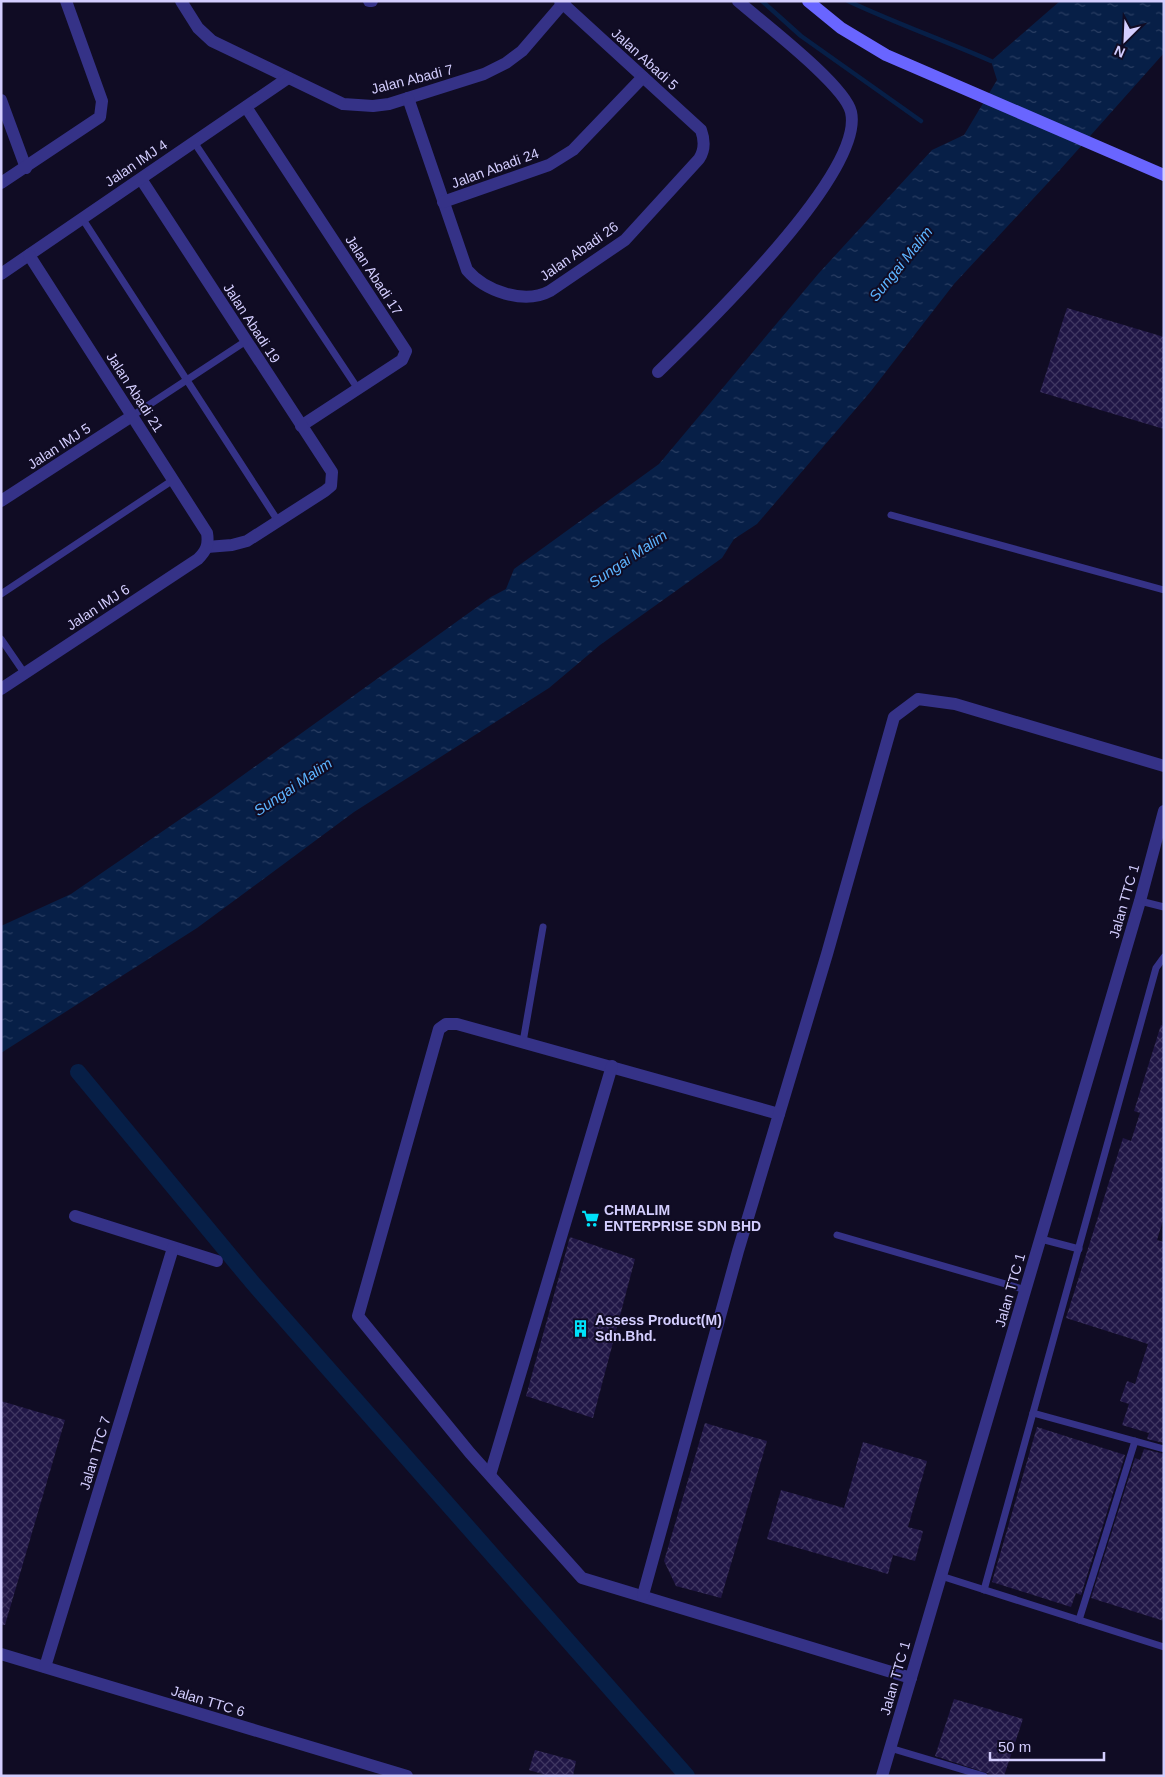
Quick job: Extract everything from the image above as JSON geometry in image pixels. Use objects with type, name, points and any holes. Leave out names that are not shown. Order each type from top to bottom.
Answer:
[{"type":"main road","points":[[808,1],[861,41],[944,81],[1164,175]]},
{"type":"street","points":[[1,183],[100,117],[102,101],[66,1]]},
{"type":"street","name":"Jalan Abadi 7","points":[[181,1],[198,28],[212,41],[343,104],[373,106],[467,81],[506,62],[538,35],[563,2]]},
{"type":"street","points":[[658,372],[726,306],[808,211],[846,148],[851,128],[851,112],[843,96],[817,70],[738,1]]},
{"type":"street","name":"Jalan Abadi 5","points":[[563,2],[701,130],[704,142]]},
{"type":"street","name":"Jalan Abadi 24","points":[[443,202],[549,165],[573,150],[643,77]]},
{"type":"street","name":"Jalan IMJ 4","points":[[1,274],[288,78]]},
{"type":"street","name":"Jalan Abadi 26","points":[[408,98],[463,261],[474,278],[481,284],[520,297],[542,296],[625,240],[699,160],[704,152],[704,142]]},
{"type":"street","points":[[1,100],[26,168]]},
{"type":"street","name":"Jalan Abadi 17","points":[[246,107],[406,351],[402,360],[301,426]]},
{"type":"street","name":"Jalan Abadi 19","points":[[141,179],[332,472],[331,486],[278,521]]},
{"type":"street","name":"Jalan Abadi 21","points":[[29,255],[208,533],[207,547]]},
{"type":"street","name":"Jalan IMJ 5","points":[[1,501],[132,416]]},
{"type":"street","points":[[207,547],[232,545],[247,540],[278,521]]},
{"type":"street","name":"Jalan IMJ 6","points":[[1,689],[198,559],[207,547]]},
{"type":"street","points":[[643,1595],[738,1251],[894,717],[918,699],[955,704],[1164,766]]},
{"type":"street","name":"Jalan TTC 1","points":[[882,1776],[1140,901],[1164,811]]},
{"type":"street","points":[[779,1114],[457,1024],[446,1024],[439,1029],[358,1316],[490,1475],[582,1578],[643,1595],[910,1678]]},
{"type":"street","points":[[490,1475],[612,1066]]},
{"type":"street","points":[[75,1216],[216,1262]]},
{"type":"street","name":"Jalan TTC 7","points":[[45,1667],[173,1248]]},
{"type":"street","name":"Jalan TTC 6","points":[[1,1654],[407,1776]]},
{"type":"lane","points":[[194,142],[358,389]]},
{"type":"lane","points":[[82,218],[188,379],[278,521]]},
{"type":"lane","points":[[132,416],[246,341]]},
{"type":"lane","points":[[1,594],[173,480]]},
{"type":"lane","points":[[891,515],[1164,590]]},
{"type":"lane","points":[[1,639],[25,674]]},
{"type":"lane","points":[[1140,901],[1164,907]]},
{"type":"lane","points":[[523,1042],[543,927]]},
{"type":"lane","points":[[984,1590],[1156,968],[1164,957]]},
{"type":"lane","points":[[837,1235],[1026,1290]]},
{"type":"lane","points":[[1040,1238],[1078,1249]]},
{"type":"lane","points":[[1033,1413],[1164,1449]]},
{"type":"lane","points":[[1078,1620],[1135,1441]]},
{"type":"lane","points":[[941,1576],[1164,1648]]},
{"type":"lane","points":[[890,1748],[984,1776]]},
{"type":"water","name":"Sungai Malim","points":[[1060,1],[1164,1],[1164,53],[1058,172],[954,284],[871,391],[757,524],[734,539],[722,558],[600,645],[549,688],[354,812],[197,928],[1,1053],[1,926],[71,894],[214,796],[491,597],[506,589],[514,569],[659,464],[819,273],[932,150],[964,135],[997,80],[991,61]]},
{"type":"building","points":[[1067,308],[1164,337],[1164,429],[1040,392]]},
{"type":"building","points":[[1161,1025],[1164,1026],[1164,1217],[1157,1240],[1164,1242],[1164,1443],[1147,1439],[1149,1433],[1122,1425],[1129,1404],[1120,1401],[1127,1381],[1135,1384],[1148,1344],[1066,1318],[1123,1138],[1131,1141],[1140,1113],[1134,1111]]},
{"type":"building","name":"Assess Product(M) Sdn.Bhd.","points":[[570,1237],[635,1259],[593,1418],[526,1396]]},
{"type":"building","points":[[1,1401],[65,1420],[5,1625],[1,1625]]},
{"type":"building","points":[[705,1423],[767,1441],[721,1598],[676,1586],[664,1561]]},
{"type":"building","points":[[1037,1427],[1125,1455],[1081,1595],[1076,1593],[1071,1607],[992,1582]]},
{"type":"building","points":[[863,1442],[927,1461],[908,1527],[923,1531],[915,1561],[893,1555],[888,1574],[767,1539],[781,1490],[844,1508]]},
{"type":"building","points":[[1144,1449],[1164,1454],[1164,1621],[1091,1598],[1135,1458],[1140,1460]]},
{"type":"building","points":[[954,1699],[1023,1719],[1004,1776],[996,1776],[935,1756]]},
{"type":"building","points":[[535,1750],[576,1761],[573,1776],[549,1776],[529,1770]]},
{"type":"waterway","points":[[762,1],[801,36],[921,121]]},
{"type":"waterway","points":[[848,1],[991,61]]},
{"type":"waterway","points":[[78,1072],[252,1282],[687,1776]]},
{"type":"place","name":"CHMALIM ENTERPRISE SDN BHD","points":[[590,1218]]},
{"type":"place","name":"Assess Product(M) Sdn.Bhd.","points":[[581,1328]]}]
